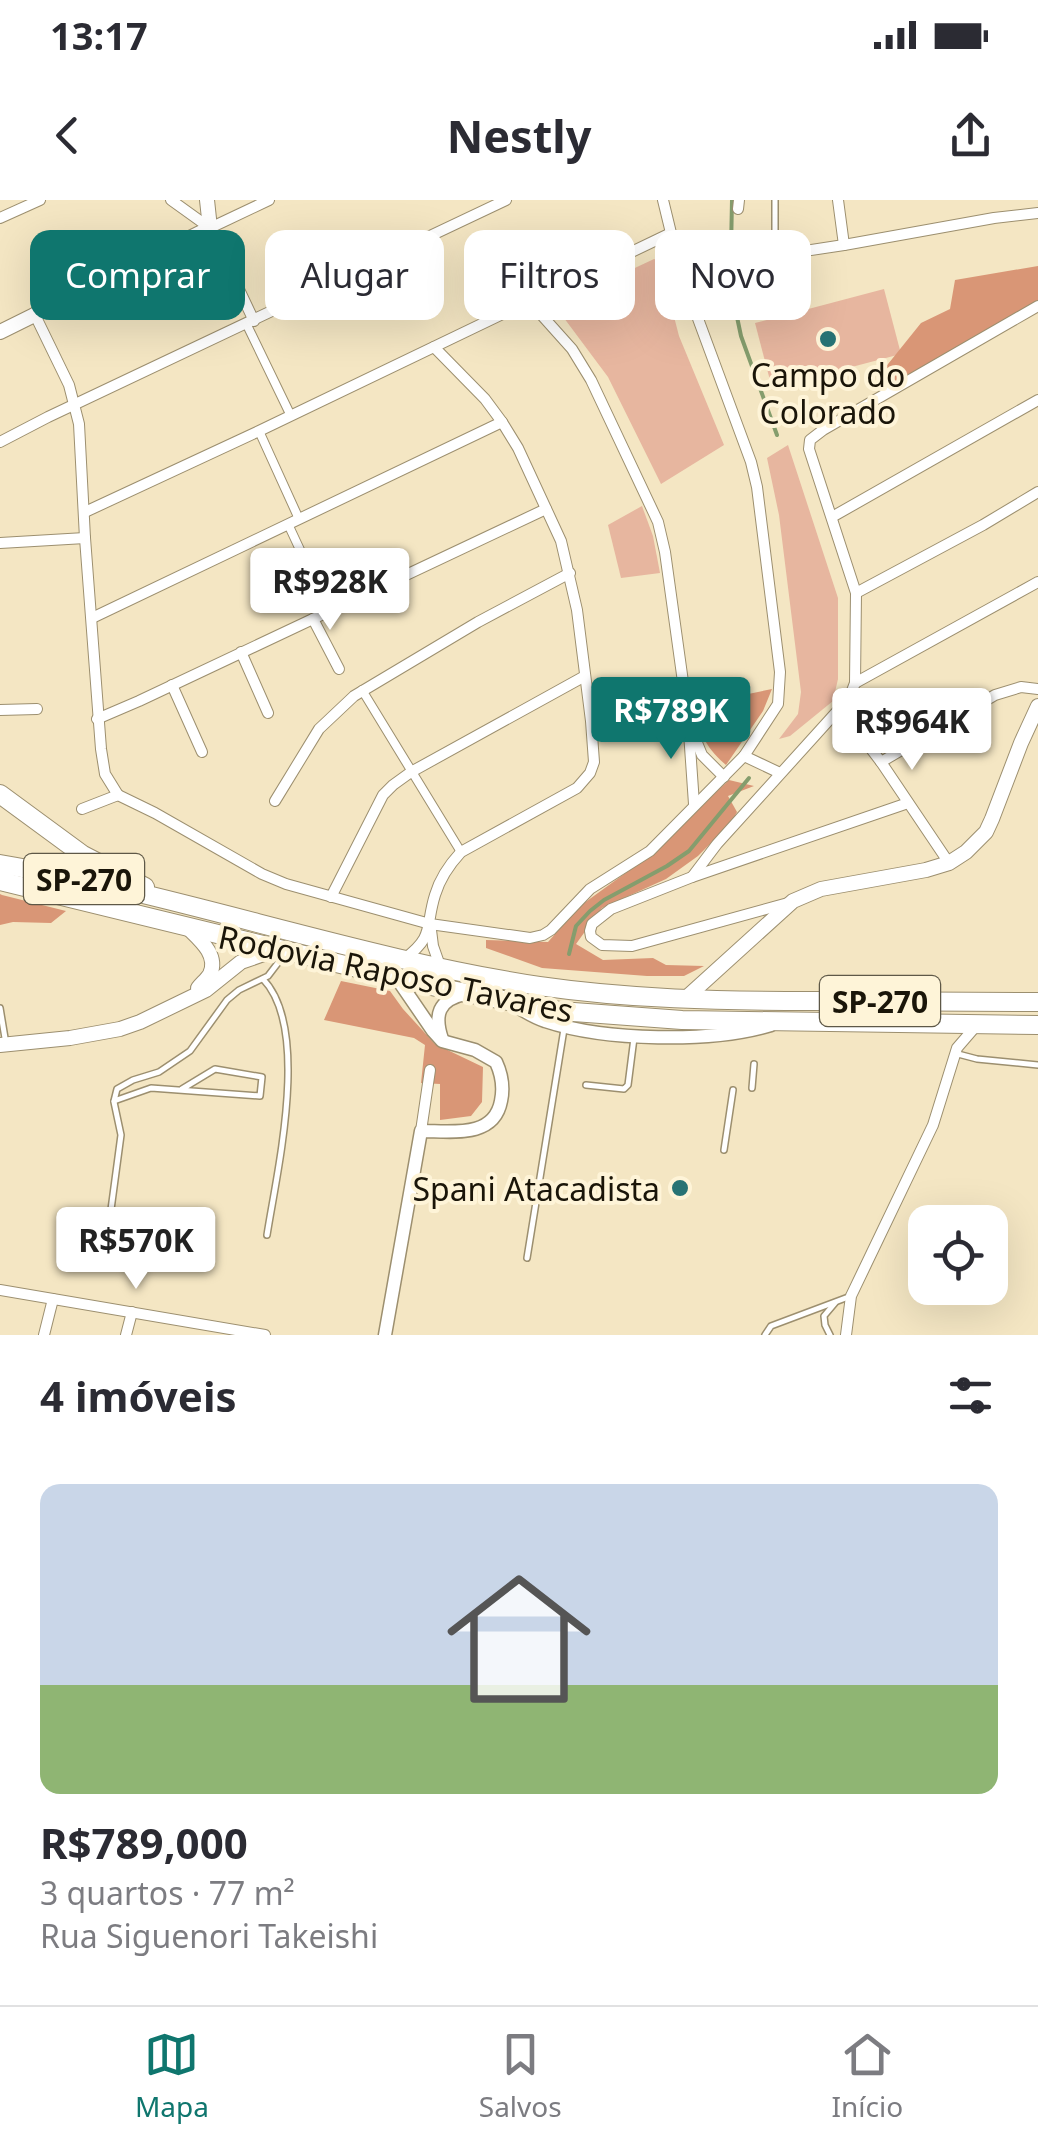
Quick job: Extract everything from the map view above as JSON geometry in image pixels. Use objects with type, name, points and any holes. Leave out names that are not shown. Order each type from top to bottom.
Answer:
[{"type":"highway","points":[[0,794],[83,855],[168,899]]},
{"type":"highway","name":"Rodovia Raposo Tavares","points":[[0,864],[168,899],[400,968],[467,994],[560,1012],[1038,1025]]},
{"type":"highway","name":"Rodovia Raposo Tavares","points":[[0,881],[283,950],[604,994],[723,1000],[1038,1002]]},
{"type":"main road","points":[[206,230],[210,228],[207,200]]},
{"type":"main road","points":[[0,332],[30,316]]},
{"type":"main road","points":[[686,998],[794,901],[822,890],[926,870],[949,863],[966,852],[986,832],[1038,706]]},
{"type":"main road","points":[[187,927],[211,956],[212,968],[196,992]]},
{"type":"main road","points":[[3,1044],[120,1029],[206,990],[241,962],[283,950]]},
{"type":"main road","points":[[721,969],[723,1000]]},
{"type":"street","points":[[0,218],[40,200]]},
{"type":"street","points":[[171,200],[210,228],[291,416]]},
{"type":"street","points":[[210,228],[269,200]]},
{"type":"street","points":[[0,442],[506,200]]},
{"type":"street","points":[[663,200],[669,230]]},
{"type":"street","points":[[838,200],[844,245]]},
{"type":"street","points":[[811,250],[1038,213]]},
{"type":"street","points":[[692,878],[840,708],[855,684],[856,593],[808,449],[810,440],[1038,306]]},
{"type":"street","points":[[37,320],[70,385],[76,406],[82,446],[84,538],[98,718],[105,774],[118,795],[262,874],[430,924],[530,938],[543,935],[590,889],[650,850],[744,756],[772,717],[780,694],[757,487],[698,320]]},
{"type":"street","points":[[85,512],[490,320]]},
{"type":"street","points":[[546,320],[592,380],[658,522],[688,718],[694,804]]},
{"type":"street","points":[[420,1132],[480,1130],[499,1110],[502,1082],[496,1062],[475,1050],[442,1041],[433,1032],[400,968],[422,945],[440,880],[461,852],[562,797],[586,780],[594,762],[577,610],[561,541],[502,422],[434,347]]},
{"type":"street","points":[[832,517],[1038,400]]},
{"type":"street","points":[[92,618],[502,422]]},
{"type":"street","points":[[259,431],[329,612]]},
{"type":"street","points":[[856,593],[1038,492]]},
{"type":"street","points":[[98,718],[546,508]]},
{"type":"street","points":[[0,543],[84,538]]},
{"type":"street","points":[[275,801],[319,729],[362,690],[570,573]]},
{"type":"street","points":[[855,684],[1038,582]]},
{"type":"street","points":[[314,618],[339,669]]},
{"type":"street","points":[[241,652],[268,712]]},
{"type":"street","points":[[331,897],[393,785],[585,676]]},
{"type":"street","points":[[172,685],[202,752]]},
{"type":"street","points":[[881,762],[995,696],[1020,688],[1038,689]]},
{"type":"street","points":[[362,690],[461,852]]},
{"type":"street","points":[[840,708],[949,863]]},
{"type":"street","points":[[0,710],[37,709]]},
{"type":"street","points":[[688,718],[702,754],[724,777]]},
{"type":"street","points":[[744,756],[780,773]]},
{"type":"street","points":[[82,809],[118,795]]},
{"type":"street","points":[[794,901],[632,946],[602,945],[590,937],[592,924],[612,909],[908,803]]},
{"type":"street","points":[[430,924],[441,969]]},
{"type":"street","points":[[442,1041],[438,1012],[448,1001],[467,994]]},
{"type":"street","points":[[506,1001],[541,1020],[564,1027],[634,1036],[724,1034],[782,1021]]},
{"type":"street","points":[[937,1024],[956,1051]]},
{"type":"street","points":[[846,1335],[851,1296],[933,1124],[956,1051],[979,1024]]},
{"type":"street","points":[[384,1335],[430,1070]]},
{"type":"street","points":[[0,1290],[132,1312],[211,1331],[265,1335]]},
{"type":"street","points":[[44,1335],[53,1299]]},
{"type":"street","points":[[126,1335],[132,1312]]},
{"type":"lane","points":[[775,200],[776,230]]},
{"type":"lane","points":[[110,1217],[121,1135],[114,1101],[117,1089],[159,1072],[190,1050],[227,1000],[268,976],[283,950]]},
{"type":"lane","points":[[262,979],[278,998],[289,1073],[267,1235]]},
{"type":"lane","points":[[0,1008],[3,1044]]},
{"type":"lane","points":[[527,1258],[564,1027]]},
{"type":"lane","points":[[586,1084],[624,1089],[628,1085],[634,1036]]},
{"type":"lane","points":[[956,1051],[977,1059],[1038,1065]]},
{"type":"lane","points":[[752,1088],[754,1064]]},
{"type":"lane","points":[[114,1101],[151,1088],[260,1096],[262,1077],[215,1069],[182,1089]]},
{"type":"lane","points":[[724,1150],[733,1090]]},
{"type":"lane","points":[[764,1335],[771,1326],[851,1296]]},
{"type":"lane","points":[[830,1335],[824,1316],[837,1301]]},
{"type":"shaded area","points":[[655,260],[655,320],[675,320],[724,445],[661,484],[608,377],[565,320],[635,320],[635,268]]},
{"type":"shaded area","points":[[1038,266],[1038,300],[891,386],[880,374],[921,323],[950,309],[955,280]]},
{"type":"shaded area","name":"Campo do Colorado","points":[[884,289],[901,354],[772,388],[755,323],[811,320],[811,308]]},
{"type":"shaded area","points":[[788,445],[838,598],[838,679],[833,701],[790,736],[779,739],[798,714],[801,692],[779,515],[767,458]]},
{"type":"shaded area","points":[[642,506],[660,573],[621,578],[608,525]]},
{"type":"shaded area","points":[[772,689],[763,711],[726,765],[704,738],[695,705]]},
{"type":"shaded area","points":[[729,780],[754,786],[728,796],[737,812],[731,823],[698,856],[666,879],[602,908],[576,944],[603,960],[653,958],[666,965],[704,966],[684,976],[542,968],[486,948],[486,940],[548,942],[580,906],[638,864]]},
{"type":"shaded area","points":[[0,894],[66,911],[51,923],[0,925]]},
{"type":"shaded area","points":[[341,981],[390,991],[435,1044],[483,1067],[482,1102],[471,1116],[440,1120],[440,1084],[421,1083],[425,1045],[414,1038],[324,1020]]},
{"type":"waterway","points":[[731,230],[732,200]]},
{"type":"waterway","points":[[738,320],[777,435]]},
{"type":"waterway","points":[[569,954],[576,926],[590,911],[689,851],[749,778]]},
{"type":"place","name":"Campo do Colorado","points":[[828,339]]},
{"type":"place","name":"Spani Atacadista","points":[[680,1188]]}]
